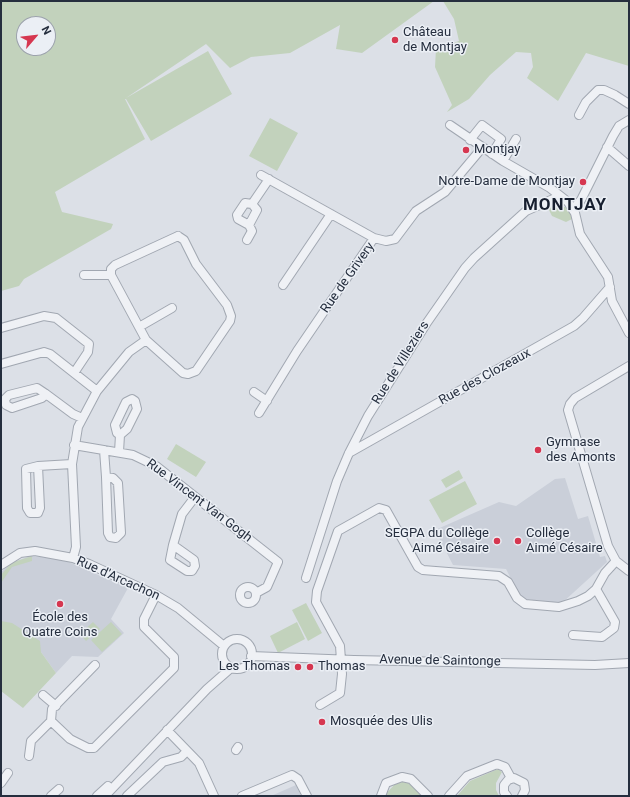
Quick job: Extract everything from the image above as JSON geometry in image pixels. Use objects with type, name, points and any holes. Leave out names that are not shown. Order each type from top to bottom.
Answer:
[{"type":"street","points":[[579,115],[591,96],[598,90],[604,90],[629,104]]},
{"type":"street","points":[[573,209],[581,200],[619,126],[629,120]]},
{"type":"street","points":[[450,125],[482,148],[560,196],[573,209],[580,234],[605,271],[610,287],[612,301],[629,333]]},
{"type":"street","points":[[470,140],[482,125],[501,139],[492,154]]},
{"type":"street","points":[[503,161],[516,139]]},
{"type":"street","points":[[607,147],[629,166]]},
{"type":"street","name":"Rue de Grivery","points":[[259,413],[297,351],[374,238],[386,241],[395,239],[416,211],[445,192],[482,148]]},
{"type":"street","points":[[261,175],[374,238]]},
{"type":"street","points":[[252,204],[269,179]]},
{"type":"street","name":"Rue de Villeziers","points":[[306,578],[337,481],[349,453],[368,416],[426,324],[465,268],[526,211],[560,196]]},
{"type":"street","points":[[247,240],[252,231],[249,225],[238,219],[237,215],[245,203],[252,204],[257,210],[249,225]]},
{"type":"street","points":[[283,285],[331,214]]},
{"type":"street","points":[[178,236],[184,240],[196,264],[230,310],[230,321],[196,371],[192,373],[183,372],[146,340],[139,327],[110,275],[111,269],[115,265],[178,236]]},
{"type":"street","points":[[84,274],[110,275]]},
{"type":"street","name":"Rue des Clozeaux","points":[[349,453],[574,326],[610,287]]},
{"type":"street","points":[[139,327],[172,308]]},
{"type":"street","points":[[1,328],[44,316],[56,318],[89,344],[88,352],[74,373]]},
{"type":"street","points":[[73,558],[76,547],[72,464],[74,445],[82,418],[97,391],[129,352],[146,340]]},
{"type":"street","points":[[1,364],[44,352],[50,354],[97,391]]},
{"type":"street","points":[[629,366],[575,398],[570,404],[568,410],[608,546],[616,561],[629,571]]},
{"type":"street","points":[[254,392],[267,401]]},
{"type":"street","points":[[46,394],[73,414],[82,418]]},
{"type":"street","points":[[119,452],[120,435]]},
{"type":"street","name":"Rue Vincent Van Gogh","points":[[74,445],[133,455],[156,466],[278,562],[267,587],[256,593]]},
{"type":"street","points":[[104,450],[108,533],[110,537],[116,538],[121,533],[118,483],[113,478],[106,478]]},
{"type":"street","points":[[38,466],[40,508],[38,513],[30,513],[27,508],[26,471],[29,467],[38,466],[72,464]]},
{"type":"street","points":[[173,545],[182,514],[195,496]]},
{"type":"street","points":[[320,705],[340,694],[342,660],[340,646],[316,602],[317,591],[338,531],[382,508],[386,510],[392,519],[418,566],[423,570],[499,576],[508,582],[517,598],[524,604],[559,607],[578,601],[588,596],[596,589],[605,573],[616,561]]},
{"type":"street","name":"Rue d'Arcachon","points":[[1,565],[12,556],[28,551],[73,558],[156,595],[178,608],[224,646]]},
{"type":"street","points":[[574,635],[602,636],[609,633],[614,628],[614,622],[610,612],[596,589]]},
{"type":"street","points":[[51,721],[70,739],[88,748],[94,748],[174,668],[174,657],[144,627],[144,619],[156,595]]},
{"type":"street","points":[[207,688],[219,671],[224,646],[231,640],[240,640],[250,648],[251,656],[248,664],[240,669],[231,668],[222,659]]},
{"type":"street","name":"Avenue de Saintonge","points":[[251,656],[342,660],[514,662],[595,665],[629,663]]},
{"type":"street","points":[[29,756],[32,741],[51,721],[52,710],[95,665]]},
{"type":"street","points":[[105,796],[156,745],[159,738],[166,730],[207,688],[231,668]]},
{"type":"street","points":[[43,695],[56,706]]},
{"type":"street","points":[[166,730],[199,763],[214,796]]},
{"type":"street","points":[[97,796],[152,741],[159,738]]},
{"type":"street","points":[[127,796],[163,762],[181,757],[187,751]]},
{"type":"street","points":[[449,796],[467,776],[497,764],[505,767],[511,778]]},
{"type":"street","points":[[1,783],[8,773]]},
{"type":"street","points":[[242,796],[292,775],[298,779],[307,796]]},
{"type":"street","points":[[380,796],[386,783],[402,777],[412,779],[428,796]]},
{"type":"street","points":[[507,796],[504,792],[504,785],[511,778],[518,778],[524,783],[525,790],[522,796]]},
{"type":"street","points":[[51,796],[59,789]]},
{"type":"shaded area","name":"Collège Aimé Césaire","points":[[565,478],[578,519],[588,516],[600,557],[605,556],[607,562],[562,603],[524,599],[519,595],[506,569],[453,565],[435,530],[499,502],[516,506],[555,479]]},
{"type":"shaded area","name":"École des Quatre Coins","points":[[30,556],[62,559],[128,588],[111,619],[124,633],[98,657],[72,656],[56,673],[41,652],[1,621],[1,572],[11,563]]},
{"type":"shaded area","points":[[296,785],[301,796],[271,796]]},
{"type":"green space","points":[[1,1],[434,1],[362,53],[336,49],[340,25],[290,53],[251,57],[230,68],[206,44],[126,98],[208,51],[232,94],[151,141],[125,99],[145,139],[55,192],[62,212],[113,224],[111,229],[24,279],[19,286],[1,291]]},
{"type":"green space","points":[[443,1],[629,1],[629,66],[586,53],[558,101],[527,78],[533,67],[531,53],[516,52],[490,75],[469,99],[447,112],[452,105],[435,67],[436,49],[459,41],[454,19]]},
{"type":"green space","points":[[270,118],[298,133],[277,171],[249,156]]},
{"type":"green space","points":[[552,204],[565,207],[570,211],[572,219],[566,222],[552,216],[549,210]]},
{"type":"green space","points":[[176,444],[206,462],[196,477],[167,459]]},
{"type":"green space","points":[[459,470],[463,478],[446,488],[441,480]]},
{"type":"green space","points":[[465,481],[477,504],[442,523],[429,500]]},
{"type":"green space","points":[[32,556],[32,561],[12,567],[1,583],[1,575],[11,563]]},
{"type":"green space","points":[[306,603],[322,633],[308,641],[292,610]]},
{"type":"green space","points":[[1,621],[12,623],[40,641],[41,652],[56,673],[23,708],[1,691]]},
{"type":"green space","points":[[93,622],[100,629],[86,641],[80,634]]},
{"type":"green space","points":[[111,622],[122,634],[102,652],[91,640]]},
{"type":"green space","points":[[297,622],[305,639],[278,653],[270,636]]},
{"type":"green space","points":[[498,769],[502,772],[496,783],[496,790],[499,796],[457,796],[470,781]]},
{"type":"green space","points":[[406,781],[423,796],[384,796],[395,784]]},
{"type":"place","name":"Château de Montjay","points":[[395,40]]},
{"type":"place","name":"Montjay","points":[[466,150]]},
{"type":"place","name":"Notre-Dame de Montjay","points":[[583,182]]},
{"type":"place","name":"Gymnase des Amonts","points":[[538,450]]},
{"type":"place","name":"SEGPA du Collège Aimé Césaire","points":[[497,541]]},
{"type":"place","name":"Collège Aimé Césaire","points":[[518,541]]},
{"type":"place","name":"École des Quatre Coins","points":[[60,604]]},
{"type":"place","name":"Les Thomas","points":[[298,667]]},
{"type":"place","name":"Thomas","points":[[310,667]]},
{"type":"place","name":"Mosquée des Ulis","points":[[322,722]]},
{"type":"district","name":"MONTJAY","points":[[565,206]]}]
